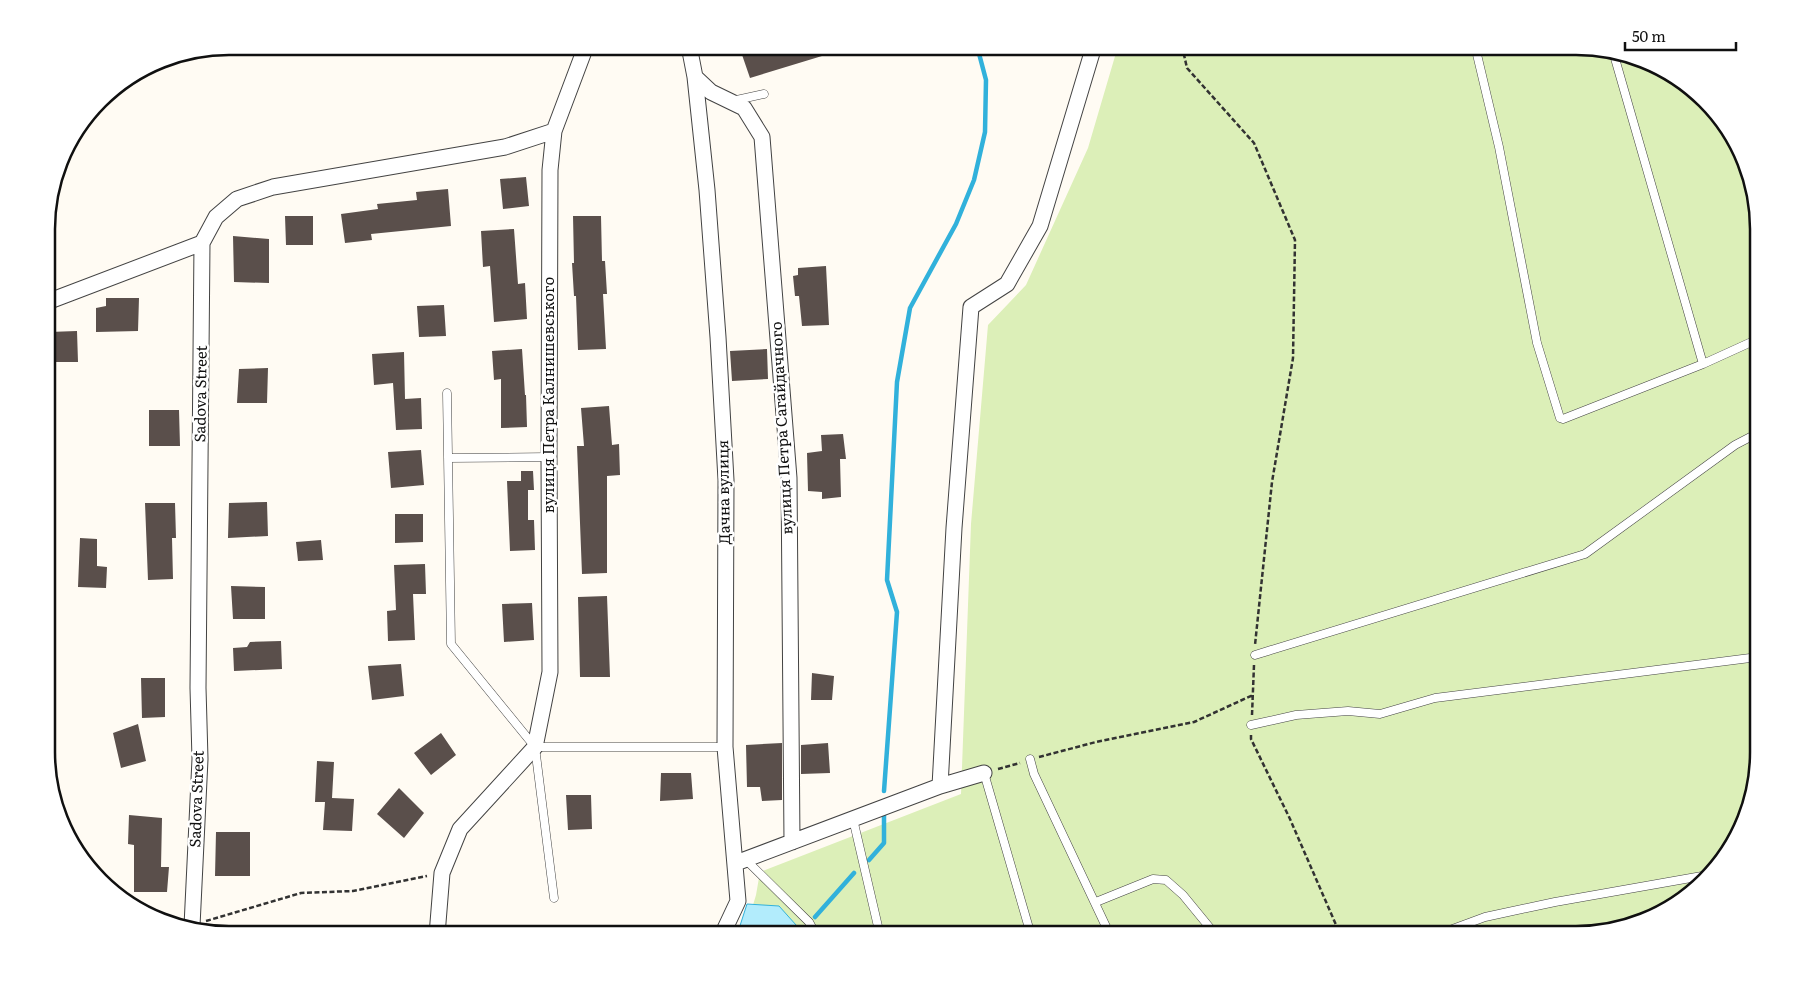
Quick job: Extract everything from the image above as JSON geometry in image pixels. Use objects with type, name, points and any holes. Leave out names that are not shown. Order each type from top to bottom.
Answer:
[{"type":"street","name":"вулиця Петра Калнишевського","points":[[535,748],[550,672],[550,170],[554,132],[583,55]]},
{"type":"street","name":"Дачна вулиця","points":[[691,55],[695,77],[707,190],[726,480],[724,747],[740,861],[738,901],[726,926]]},
{"type":"street","points":[[940,786],[954,528],[971,307],[1007,284],[1040,226],[1091,55]]},
{"type":"street","name":"вулиця Петра Сагайдачного","points":[[695,77],[711,92],[744,108],[762,137],[789,478],[792,842]]},
{"type":"street","name":"Sadova Street","points":[[192,922],[200,759],[198,688],[202,243],[216,217],[237,200],[273,188],[505,147],[554,132]]},
{"type":"street","points":[[55,299],[202,243]]},
{"type":"street","points":[[438,926],[442,873],[460,829],[535,748]]},
{"type":"street","points":[[740,861],[940,786],[984,773]]},
{"type":"lane","points":[[1477,55],[1499,147],[1537,343],[1560,418],[1563,419],[1586,411],[1703,364],[1750,343]]},
{"type":"lane","points":[[1615,59],[1703,364]]},
{"type":"lane","points":[[730,102],[764,94]]},
{"type":"lane","points":[[447,393],[451,644],[535,748],[554,898]]},
{"type":"lane","points":[[1255,655],[1586,554],[1736,445],[1750,437]]},
{"type":"lane","points":[[448,458],[549,457]]},
{"type":"lane","points":[[1251,725],[1296,715],[1348,711],[1380,714],[1435,698],[1750,657]]},
{"type":"lane","points":[[535,748],[724,747]]},
{"type":"lane","points":[[1030,759],[1034,774],[1106,926]]},
{"type":"lane","points":[[984,773],[1029,926]]},
{"type":"lane","points":[[854,819],[878,926]]},
{"type":"lane","points":[[740,861],[810,922],[812,926]]},
{"type":"lane","points":[[1460,926],[1502,913],[1697,877]]},
{"type":"lane","points":[[1096,902],[1153,880],[1166,880],[1183,895],[1208,926]]},
{"type":"path","points":[[1184,55],[1187,68],[1254,143],[1295,240],[1293,358],[1272,482],[1255,638],[1251,739],[1290,819],[1337,926]]},
{"type":"path","points":[[984,773],[1096,742],[1194,722],[1253,695]]},
{"type":"path","points":[[199,924],[302,893],[352,891],[442,873]]},
{"type":"green space","points":[[1115,55],[1599,56],[1632,64],[1653,73],[1673,84],[1707,114],[1721,132],[1737,163],[1749,206],[1750,752],[1749,775],[1737,818],[1721,849],[1691,883],[1673,897],[1632,917],[1610,923],[1587,926],[747,926],[756,895],[760,872],[961,794],[971,524],[988,325],[1026,285],[1088,148]]},
{"type":"water","points":[[747,904],[779,906],[797,926],[740,926]]},
{"type":"building","points":[[742,55],[825,55],[750,78]]},
{"type":"building","points":[[526,177],[529,206],[503,209],[500,179]]},
{"type":"building","points":[[448,189],[451,226],[371,234],[372,240],[345,243],[341,214],[378,209],[377,204],[417,200],[416,192]]},
{"type":"building","points":[[285,216],[313,216],[313,245],[286,245]]},
{"type":"building","points":[[573,216],[601,216],[602,261],[605,261],[607,294],[603,294],[606,349],[578,350],[576,296],[574,296],[572,263],[574,263]]},
{"type":"building","points":[[514,229],[518,284],[525,283],[527,319],[494,322],[490,266],[483,267],[481,231]]},
{"type":"building","points":[[233,236],[269,239],[269,283],[234,282]]},
{"type":"building","points":[[826,266],[829,325],[802,326],[799,296],[795,296],[793,276],[798,275],[798,268]]},
{"type":"building","points":[[106,298],[139,298],[138,331],[96,332],[96,308],[106,306]]},
{"type":"building","points":[[444,305],[446,336],[419,337],[417,306]]},
{"type":"building","points":[[77,331],[78,362],[55,362],[55,332]]},
{"type":"building","points":[[522,349],[527,427],[501,428],[501,379],[494,380],[492,351]]},
{"type":"building","points":[[767,349],[768,379],[732,381],[730,351]]},
{"type":"building","points":[[404,352],[405,399],[421,398],[422,429],[396,430],[393,383],[374,385],[372,354]]},
{"type":"building","points":[[268,368],[267,403],[237,403],[239,369]]},
{"type":"building","points":[[609,406],[612,445],[619,444],[620,475],[607,476],[607,573],[582,574],[577,446],[584,446],[581,408]]},
{"type":"building","points":[[149,410],[179,410],[180,446],[149,446]]},
{"type":"building","points":[[843,434],[846,459],[840,459],[841,497],[822,499],[822,492],[808,491],[807,453],[822,451],[821,435]]},
{"type":"building","points":[[421,450],[424,485],[391,488],[388,452]]},
{"type":"building","points":[[521,471],[533,471],[534,490],[528,490],[528,520],[534,520],[535,550],[510,551],[507,481],[521,481]]},
{"type":"building","points":[[267,502],[268,536],[228,538],[229,503]]},
{"type":"building","points":[[145,503],[175,503],[176,538],[172,538],[173,579],[148,580]]},
{"type":"building","points":[[395,514],[423,514],[423,542],[395,543]]},
{"type":"building","points":[[80,538],[97,539],[97,566],[107,567],[106,588],[78,587]]},
{"type":"building","points":[[321,540],[323,560],[298,561],[296,542]]},
{"type":"building","points":[[425,564],[426,594],[413,594],[415,640],[388,641],[387,611],[396,610],[394,565]]},
{"type":"building","points":[[231,586],[265,587],[265,619],[233,619]]},
{"type":"building","points":[[607,596],[610,677],[580,677],[578,597]]},
{"type":"building","points":[[532,603],[534,640],[504,642],[502,604]]},
{"type":"building","points":[[281,641],[282,669],[234,671],[233,648],[247,647],[250,642]]},
{"type":"building","points":[[401,664],[404,696],[372,700],[368,666]]},
{"type":"building","points":[[812,673],[834,676],[832,700],[811,700]]},
{"type":"building","points":[[141,678],[165,678],[165,717],[142,718]]},
{"type":"building","points":[[138,724],[146,761],[121,768],[113,733]]},
{"type":"building","points":[[441,733],[456,755],[431,775],[414,753]]},
{"type":"building","points":[[782,743],[782,800],[762,801],[760,787],[747,787],[746,745]]},
{"type":"building","points":[[828,743],[830,773],[801,774],[801,745]]},
{"type":"building","points":[[317,761],[334,762],[332,798],[354,799],[352,831],[323,830],[325,802],[315,802]]},
{"type":"building","points":[[661,773],[691,773],[693,799],[660,801]]},
{"type":"building","points":[[399,788],[424,813],[404,838],[377,814]]},
{"type":"building","points":[[566,795],[591,795],[592,829],[568,830]]},
{"type":"building","points":[[129,815],[162,818],[161,867],[169,867],[167,892],[134,892],[134,845],[128,844]]},
{"type":"building","points":[[216,832],[250,832],[250,876],[215,876]]},
{"type":"waterway","points":[[884,791],[897,612],[887,580],[897,382],[910,308],[956,224],[974,180],[985,132],[986,80],[979,55]]},
{"type":"waterway","points":[[869,860],[884,843],[884,812]]},
{"type":"waterway","points":[[815,917],[854,873]]}]
